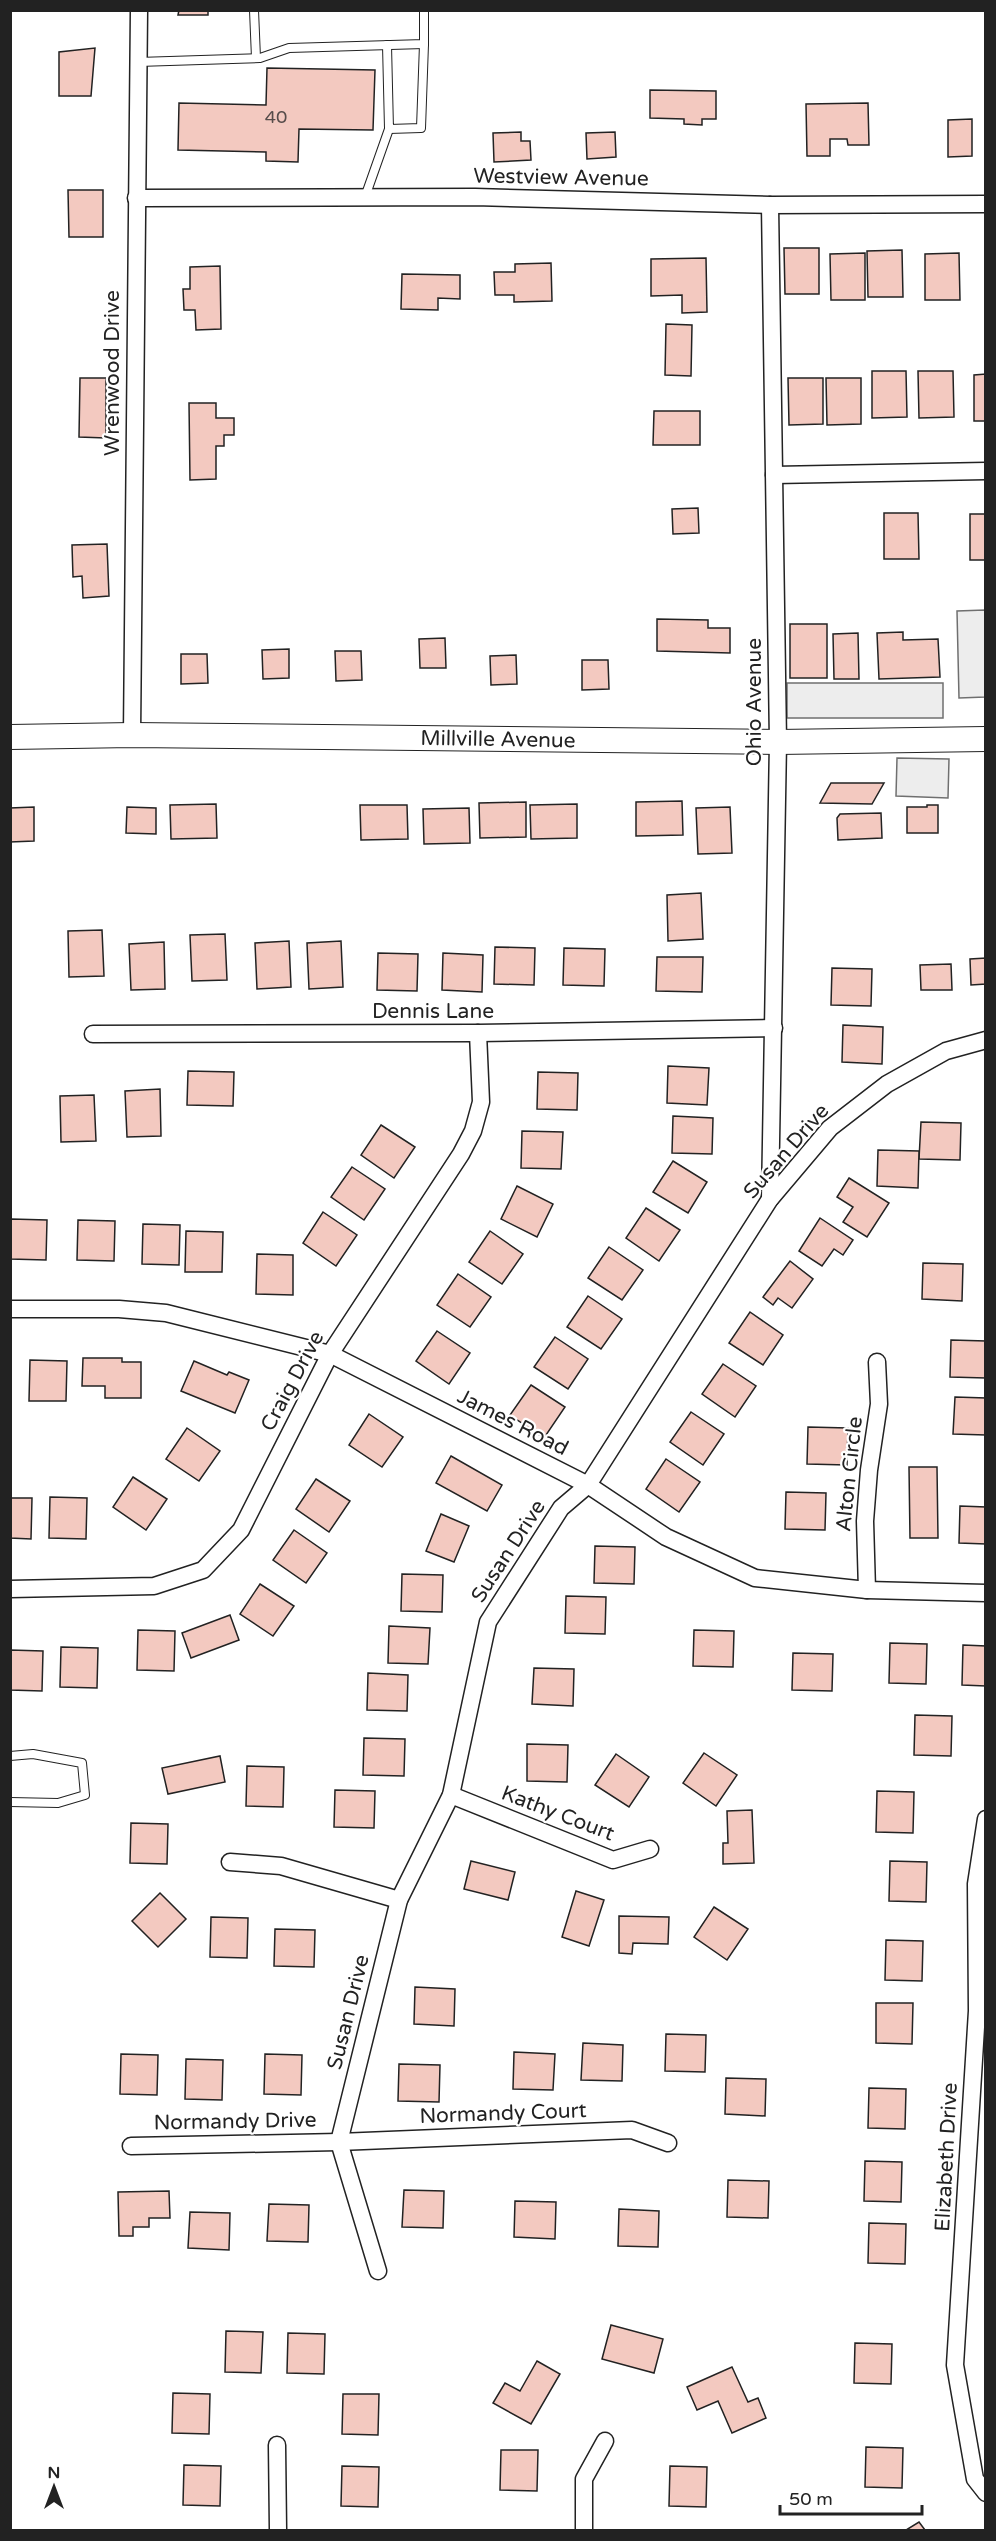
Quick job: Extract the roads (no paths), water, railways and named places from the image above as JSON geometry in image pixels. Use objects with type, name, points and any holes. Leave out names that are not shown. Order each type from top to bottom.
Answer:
[{"type":"main road","name":"Millville Avenue","points":[[10,737],[132,735],[778,742],[986,739]]},
{"type":"street","name":"Wrenwood Drive","points":[[132,735],[139,10]]},
{"type":"street","name":"Westview Avenue","points":[[136,198],[475,197],[770,205],[986,204]]},
{"type":"street","name":"Ohio Avenue","points":[[770,205],[778,742],[770,1199]]},
{"type":"street","points":[[774,475],[986,471]]},
{"type":"street","name":"Dennis Lane","points":[[93,1034],[478,1033],[774,1028]]},
{"type":"street","name":"Craig Drive","points":[[10,1589],[154,1587],[203,1570],[241,1530],[330,1354],[461,1154],[473,1131],[482,1102],[478,1033]]},
{"type":"street","name":"Susan Drive","points":[[339,2142],[399,1900],[451,1795],[488,1622],[561,1508],[588,1485],[770,1199],[830,1128],[887,1084],[946,1051],[986,1040]]},
{"type":"street","name":"James Road","points":[[10,1309],[119,1309],[166,1313],[330,1354],[588,1485],[666,1537],[755,1578],[867,1590],[986,1593]]},
{"type":"street","name":"Alton Circle","points":[[867,1590],[865,1521],[869,1470],[879,1404],[877,1362]]},
{"type":"street","name":"Kathy Court","points":[[451,1795],[613,1860],[650,1849]]},
{"type":"street","name":"Elizabeth Drive","points":[[986,1819],[976,1884],[977,2011],[955,2365],[975,2479],[986,2493]]},
{"type":"street","points":[[230,1862],[281,1866],[399,1900]]},
{"type":"street","name":"Normandy Court","points":[[339,2142],[632,2130],[668,2143]]},
{"type":"street","points":[[339,2142],[378,2271]]},
{"type":"street","name":"Normandy Drive","points":[[131,2146],[339,2142]]},
{"type":"street","points":[[584,2530],[584,2479],[605,2442]]},
{"type":"street","points":[[277,2445],[278,2530]]},
{"type":"lane","points":[[254,10],[256,58]]},
{"type":"lane","points":[[389,129],[421,128],[424,10]]},
{"type":"lane","points":[[138,62],[256,58],[289,48],[424,44]]},
{"type":"lane","points":[[365,198],[389,129],[387,45]]},
{"type":"lane","points":[[10,1756],[33,1754],[82,1763],[85,1795],[58,1803],[10,1802]]}]
